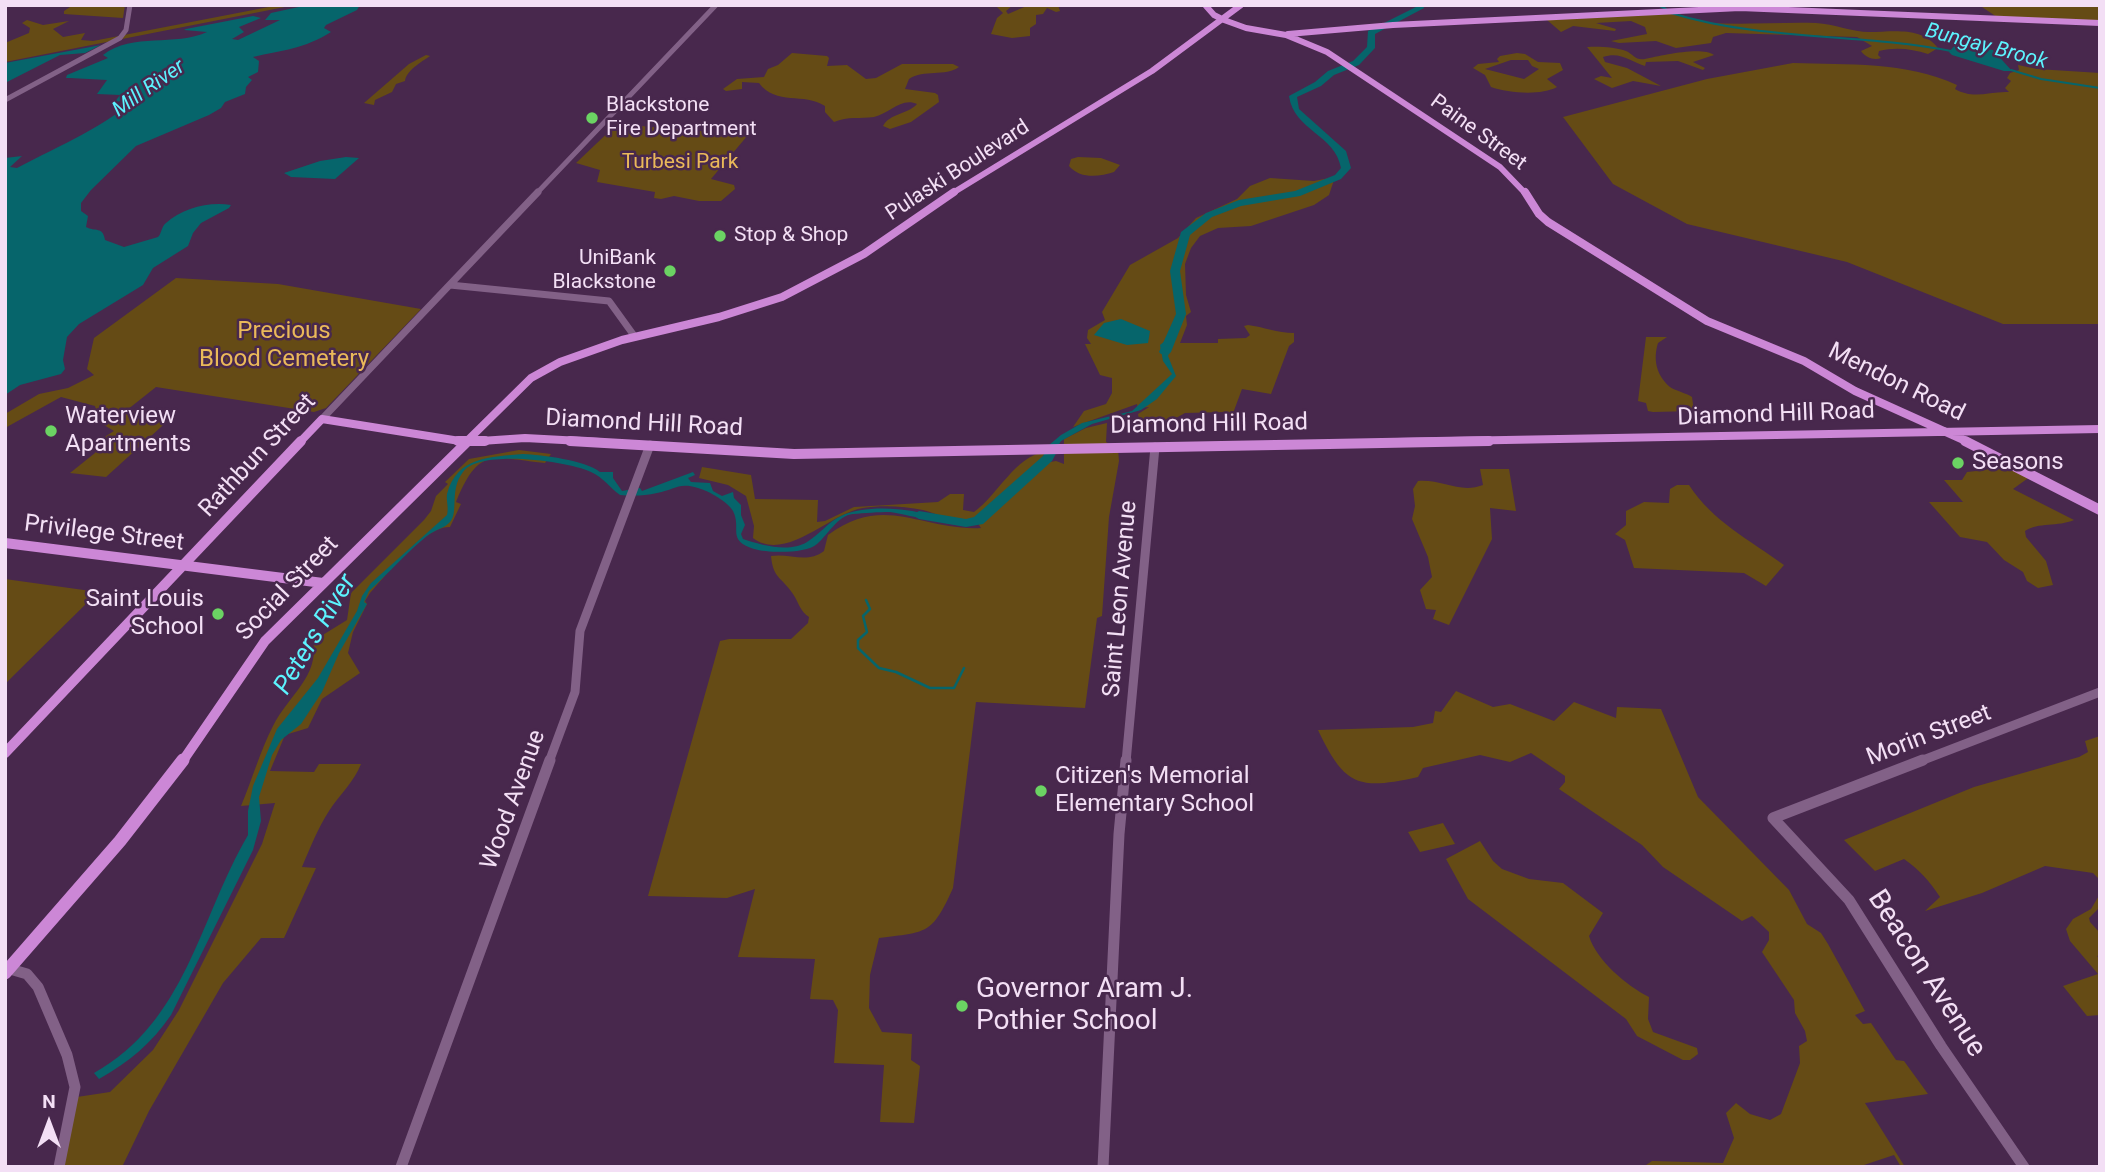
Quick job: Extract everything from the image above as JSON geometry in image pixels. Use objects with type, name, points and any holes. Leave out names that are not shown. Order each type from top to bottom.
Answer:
[{"type":"main road","name":"Pulaski Boulevard","points":[[676,328],[743,312],[829,275],[995,165],[1180,53],[1241,5]]},
{"type":"main road","points":[[1205,6],[1215,10],[1235,10]]},
{"type":"main road","points":[[1205,6],[1224,20],[1242,26]]},
{"type":"main road","points":[[1289,36],[1305,32],[1394,25],[1784,8],[2100,23]]},
{"type":"main road","points":[[1215,10],[1224,20]]},
{"type":"main road","points":[[1213,29],[1242,26]]},
{"type":"main road","name":"Paine Street","points":[[1242,26],[1289,36],[1349,64],[1500,167],[1521,186],[1539,214],[1548,222],[1647,281],[1707,321]]},
{"type":"main road","name":"Mendon Road","points":[[1707,321],[1789,354],[1855,391],[1944,430],[2100,510]]},
{"type":"main road","name":"Social Street","points":[[7,972],[172,777],[265,641],[531,378],[558,362],[595,347],[676,328]]},
{"type":"main road","name":"Diamond Hill Road","points":[[322,419],[466,442],[525,438],[794,454],[1743,438],[1944,430],[2100,429]]},
{"type":"main road","name":"Rathbun Street","points":[[5,753],[322,419]]},
{"type":"main road","name":"Privilege Street","points":[[5,543],[323,583]]},
{"type":"street","points":[[5,100],[121,38],[126,30],[130,5]]},
{"type":"street","name":"Rathbun Street","points":[[322,419],[716,5]]},
{"type":"street","points":[[450,285],[609,300],[635,337]]},
{"type":"street","name":"Wood Avenue","points":[[401,1167],[575,692],[580,631],[650,445]]},
{"type":"street","name":"Saint Leon Avenue","points":[[1103,1167],[1125,755],[1154,447]]},
{"type":"street","name":"Morin Street","points":[[1773,818],[2100,692]]},
{"type":"street","name":"Beacon Avenue","points":[[1773,818],[1849,900],[1941,1046],[2024,1167]]},
{"type":"street","points":[[7,972],[27,974],[38,987],[74,1080],[75,1101],[59,1167]]},
{"type":"green space","points":[[73,5],[125,5],[123,18],[64,14],[64,11]]},
{"type":"green space","points":[[279,5],[295,5],[5,62],[5,43],[29,33],[30,28],[22,23],[27,20],[43,25],[69,21],[53,29],[63,37],[85,33],[81,40],[93,41]]},
{"type":"green space","points":[[995,5],[1013,5],[1006,11],[1008,14],[1029,5],[1058,5],[1060,11],[1047,8],[1043,14],[1036,15],[1036,24],[1030,28],[1030,36],[1012,38],[991,34],[997,18],[1003,13]]},
{"type":"green space","points":[[1979,5],[2100,5],[2100,22],[1997,17]]},
{"type":"green space","points":[[1674,13],[1710,23],[1816,23],[1863,32],[1915,33],[1938,48],[1928,54],[1904,49],[1879,51],[1881,58],[1875,59],[1861,51],[1872,46],[1857,37],[1726,33],[1713,37],[1711,43],[1676,48],[1656,41],[1611,41],[1647,34],[1645,27],[1631,21],[1596,23],[1616,29],[1615,31],[1573,26],[1561,32],[1547,20]]},
{"type":"green space","points":[[1587,47],[1618,49],[1642,59],[1700,51],[1714,55],[1693,62],[1705,68],[1703,70],[1678,61],[1646,62],[1645,66],[1620,56],[1609,55],[1603,57],[1605,62],[1627,68],[1661,86],[1633,81],[1612,88],[1594,79],[1601,76],[1612,78]]},
{"type":"green space","points":[[792,53],[827,56],[827,66],[847,65],[866,79],[876,78],[902,64],[953,64],[959,67],[909,79],[905,89],[935,93],[939,102],[911,122],[890,129],[883,126],[886,122],[917,104],[900,104],[874,117],[849,118],[834,122],[825,112],[825,106],[808,100],[782,97],[766,90],[759,83],[742,82],[742,89],[723,89],[737,79],[764,77],[768,69],[778,65]]},
{"type":"green space","points":[[1517,53],[1525,54],[1538,62],[1560,63],[1563,70],[1547,79],[1557,87],[1542,92],[1524,93],[1491,87],[1485,75],[1473,68],[1478,64],[1499,62],[1497,59]],"holes":[[[1511,60],[1528,60],[1532,66],[1539,69],[1524,79],[1485,69]]]},
{"type":"green space","points":[[426,55],[430,56],[411,70],[405,81],[396,84],[392,92],[375,100],[374,105],[364,103],[409,64]]},
{"type":"green space","points":[[1793,63],[1897,68],[1937,77],[1957,85],[1955,89],[1975,95],[2009,92],[2005,88],[2011,81],[2007,78],[2010,73],[2019,70],[2018,65],[2037,69],[2100,73],[2100,324],[2003,324],[1847,262],[1687,224],[1613,184],[1563,117],[1707,79]]},
{"type":"green space","name":"Turbesi Park","points":[[617,124],[748,135],[711,179],[734,185],[735,189],[721,201],[699,201],[674,196],[654,198],[655,192],[597,182],[600,170],[576,163]]},
{"type":"green space","points":[[1101,158],[1120,165],[1108,174],[1084,175],[1069,166],[1071,159]]},
{"type":"green space","points":[[1335,177],[1329,195],[1314,205],[1251,226],[1218,228],[1200,236],[1191,248],[1185,264],[1186,295],[1191,312],[1186,316],[1187,325],[1180,343],[1218,343],[1218,339],[1246,338],[1250,335],[1244,326],[1248,325],[1294,333],[1294,342],[1289,346],[1271,394],[1242,389],[1232,416],[1225,412],[1185,413],[1167,423],[1143,424],[1138,414],[1149,407],[1138,408],[1137,404],[1073,427],[1084,411],[1106,404],[1112,393],[1112,378],[1100,375],[1085,344],[1091,344],[1087,338],[1088,330],[1105,320],[1102,312],[1130,265],[1178,238],[1196,218],[1237,199],[1250,186],[1270,178],[1314,181]]},
{"type":"green space","name":"Precious Blood Cemetery","points":[[176,278],[278,284],[421,309],[326,408],[314,412],[156,387],[127,410],[172,417],[106,477],[70,473],[95,453],[106,436],[114,431],[99,422],[95,406],[61,397],[5,428],[5,414],[39,394],[68,388],[94,375],[87,369],[94,338]]},
{"type":"green space","points":[[1646,337],[1667,337],[1658,343],[1656,361],[1659,372],[1670,387],[1692,397],[1694,411],[1653,412],[1648,411],[1646,403],[1638,401]]},
{"type":"green space","points":[[1107,423],[1106,442],[1118,449],[1119,461],[1109,517],[1102,616],[1097,618],[1085,708],[976,702],[953,888],[939,915],[926,928],[918,932],[879,938],[870,975],[869,1008],[882,1032],[912,1034],[911,1060],[920,1066],[914,1123],[880,1122],[884,1065],[834,1063],[838,1010],[833,1000],[810,999],[815,959],[738,957],[755,889],[727,898],[648,896],[720,641],[791,639],[808,623],[809,617],[776,574],[771,556],[805,558],[818,555],[824,551],[828,535],[848,523],[868,517],[886,515],[981,528],[975,519],[955,520],[923,510],[877,506],[850,512],[794,541],[779,545],[766,544],[753,538],[754,526],[746,496],[728,485],[699,478],[702,467],[751,475],[755,499],[818,500],[817,522],[854,507],[938,502],[950,494],[964,494],[963,510],[974,512],[1025,461],[1045,452],[1039,464],[1056,461],[1064,464],[1064,439],[1086,428]]},
{"type":"green space","points":[[519,450],[551,454],[545,463],[499,458],[489,460],[472,472],[456,502],[461,504],[450,527],[429,534],[418,542],[365,601],[367,604],[353,632],[348,653],[360,673],[322,699],[308,728],[285,735],[270,771],[314,772],[319,764],[361,764],[355,777],[333,805],[311,845],[302,867],[316,868],[284,938],[261,938],[223,983],[149,1111],[122,1167],[61,1167],[77,1097],[110,1092],[153,1050],[179,1010],[262,844],[275,803],[241,806],[273,726],[312,665],[313,641],[347,620],[351,593],[424,520],[431,511],[436,496],[448,484],[445,482],[469,459]]},
{"type":"green space","points":[[2002,460],[2031,476],[2013,489],[2074,520],[2036,526],[2025,531],[2026,537],[2046,561],[2053,585],[2038,588],[2027,581],[2023,572],[2004,560],[1987,542],[1960,537],[1929,502],[1963,502],[1944,480],[1962,480],[1967,472],[1986,470]]},
{"type":"green space","points":[[1480,469],[1509,469],[1516,511],[1490,508],[1492,539],[1449,625],[1433,619],[1436,610],[1426,609],[1420,590],[1432,577],[1428,557],[1412,519],[1415,506],[1413,489],[1418,481],[1467,488],[1483,485]]},
{"type":"green space","points":[[1677,485],[1689,485],[1709,510],[1784,565],[1766,586],[1744,573],[1634,568],[1625,540],[1615,534],[1626,525],[1626,511],[1644,502],[1669,503],[1670,489]]},
{"type":"green space","points":[[5,579],[98,592],[5,684]]},
{"type":"green space","points":[[1456,691],[1493,707],[1510,704],[1554,721],[1574,702],[1616,718],[1617,707],[1661,709],[1698,797],[1789,890],[1807,924],[1821,933],[1828,944],[1865,1011],[1855,1015],[1863,1024],[1871,1023],[1896,1060],[1904,1061],[1928,1094],[1865,1103],[1905,1167],[1901,1167],[1894,1155],[1858,1167],[1643,1167],[1652,1161],[1723,1163],[1734,1138],[1726,1113],[1736,1103],[1750,1114],[1770,1120],[1781,1114],[1800,1063],[1799,1046],[1807,1041],[1805,1031],[1795,1013],[1794,1000],[1762,952],[1769,940],[1769,932],[1752,916],[1742,921],[1663,867],[1642,845],[1559,789],[1565,782],[1565,776],[1531,753],[1510,762],[1480,755],[1423,768],[1418,777],[1368,783],[1356,780],[1346,773],[1318,730],[1413,727],[1433,723],[1435,711],[1441,712]]},
{"type":"green space","points":[[2100,736],[2100,880],[2093,873],[2045,866],[1982,893],[1925,911],[1940,897],[1915,867],[1904,859],[1875,871],[1844,840],[1974,787],[2079,757],[2088,752],[2085,741]]},
{"type":"green space","points":[[1443,823],[1455,844],[1420,852],[1408,832]]},
{"type":"green space","points":[[1480,841],[1493,861],[1502,869],[1529,879],[1563,883],[1603,913],[1589,936],[1598,954],[1622,979],[1649,997],[1648,1019],[1653,1032],[1697,1048],[1698,1054],[1690,1060],[1683,1060],[1637,1036],[1626,1019],[1468,899],[1446,859]]},
{"type":"green space","points":[[2100,894],[2100,907],[2089,918],[2100,933],[2100,955],[2097,956],[2100,960],[2100,1015],[2087,1016],[2063,986],[2098,974],[2070,941],[2066,929],[2073,919],[2091,909]]},
{"type":"water","name":"Mill River","points":[[308,5],[360,5],[357,10],[326,25],[324,28],[331,32],[321,38],[253,57],[259,61],[258,72],[248,77],[252,80],[246,87],[245,94],[225,102],[221,108],[209,115],[136,146],[81,203],[81,211],[88,216],[86,227],[100,231],[105,240],[124,247],[158,237],[166,223],[188,210],[214,204],[231,205],[229,208],[201,223],[188,246],[153,268],[143,285],[79,324],[67,337],[63,360],[65,369],[61,374],[20,385],[5,395],[5,158],[22,156],[10,167],[17,168],[98,125],[142,94],[114,103],[120,95],[97,94],[107,80],[66,78],[67,75],[108,58],[103,55],[127,44],[181,39],[207,32],[184,30],[186,29],[253,16],[261,18],[239,27],[244,32],[232,39],[238,40],[280,20],[265,20],[271,13]]},
{"type":"water","points":[[1956,44],[1993,50],[2012,71],[1952,55],[1949,52]]},
{"type":"water","points":[[101,45],[85,53],[60,55],[5,83],[5,63]]},
{"type":"water","points":[[359,158],[335,179],[291,177],[284,173],[320,161]]},
{"type":"water","points":[[1121,319],[1150,331],[1148,343],[1127,345],[1094,335],[1104,323]]},
{"type":"water","points":[[1165,338],[1176,338],[1168,356],[1176,376],[1157,399],[1141,410],[1092,424],[1061,441],[1047,464],[1041,461],[1049,445],[1061,435],[1082,423],[1132,411],[1172,374],[1163,361],[1160,345]]},
{"type":"water","points":[[523,454],[563,459],[584,464],[600,472],[613,472],[613,478],[622,491],[640,488],[642,491],[693,472],[695,475],[688,478],[691,482],[710,483],[713,491],[722,496],[733,492],[734,498],[741,505],[745,525],[741,534],[743,539],[775,547],[800,545],[841,516],[863,510],[903,510],[938,518],[921,518],[890,512],[853,514],[842,518],[812,547],[787,552],[768,551],[754,549],[740,542],[731,508],[718,497],[698,488],[681,486],[648,495],[620,495],[595,474],[563,464],[505,459],[472,465],[463,472],[456,486],[453,518],[420,542],[369,591],[364,602],[367,604],[339,653],[322,692],[301,724],[281,740],[272,755],[259,797],[261,821],[253,850],[171,1015],[139,1051],[99,1079],[94,1073],[125,1052],[150,1026],[187,966],[248,835],[248,811],[253,786],[277,729],[318,678],[357,611],[362,596],[371,583],[447,515],[447,494],[459,472],[477,461]]},
{"type":"waterway","name":"Peters River","points":[[1165,352],[1181,314],[1175,271],[1185,234],[1209,215],[1239,203],[1297,194],[1338,177],[1346,168],[1343,153],[1295,110],[1293,96],[1318,84],[1331,73],[1356,63],[1371,48],[1371,33],[1420,8],[1419,5]]},
{"type":"waterway","name":"Bungay Brook","points":[[1658,5],[1666,9]]},
{"type":"waterway","name":"Bungay Brook","points":[[1671,13],[1705,22],[1775,33],[1881,41],[1951,51]]},
{"type":"waterway","name":"Bungay Brook","points":[[2011,70],[2041,79],[2100,88]]},
{"type":"waterway","name":"Peters River","points":[[919,515],[966,523],[978,521],[1048,458],[1053,448]]},
{"type":"waterway","points":[[866,600],[870,609],[863,616],[867,632],[858,640],[858,648],[879,668],[896,672],[930,688],[954,688],[964,668]]},
{"type":"place","name":"Blackstone Fire Department","points":[[592,118]]},
{"type":"place","name":"Stop & Shop","points":[[720,236]]},
{"type":"place","name":"UniBank Blackstone","points":[[670,271]]},
{"type":"place","name":"Waterview Apartments","points":[[51,431]]},
{"type":"place","name":"Seasons","points":[[1958,463]]},
{"type":"place","name":"Saint Louis School","points":[[218,614]]},
{"type":"place","name":"Citizen's Memorial Elementary School","points":[[1041,791]]},
{"type":"place","name":"Governor Aram J. Pothier School","points":[[962,1006]]}]
